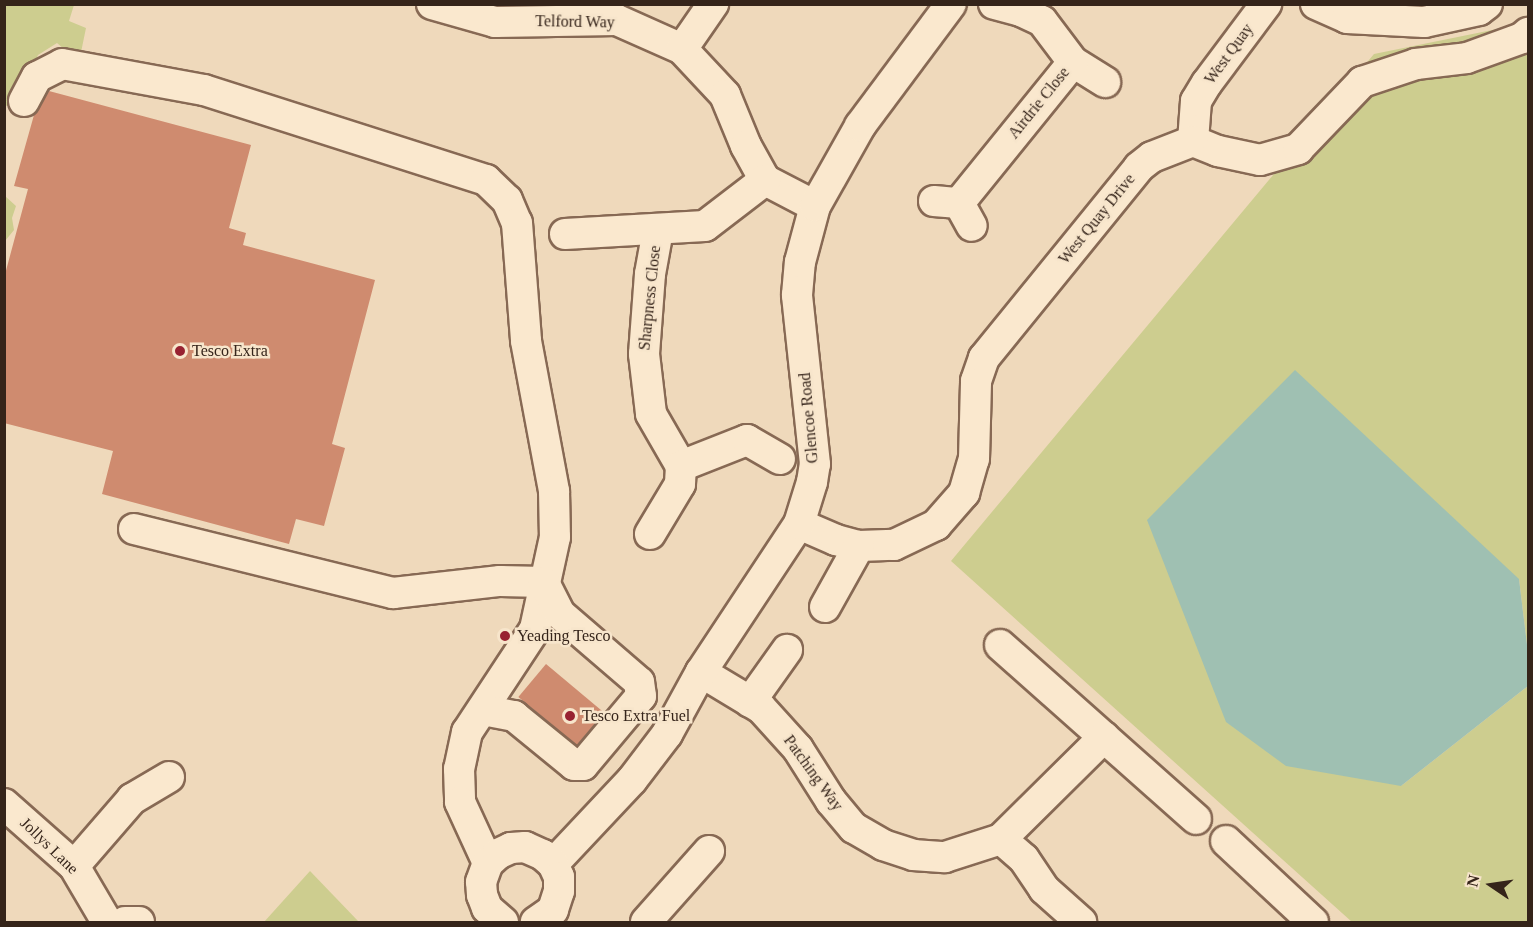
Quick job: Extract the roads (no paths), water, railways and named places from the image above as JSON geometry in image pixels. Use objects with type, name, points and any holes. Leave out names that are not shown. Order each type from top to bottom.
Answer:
[{"type":"street","name":"Telford Way","points":[[432,4],[495,22],[617,20],[682,49],[725,95],[746,146],[765,180]]},
{"type":"street","points":[[682,49],[713,4]]},
{"type":"street","name":"Glencoe Road","points":[[553,864],[639,771],[667,734],[701,672],[799,524],[815,464],[797,296],[800,262],[815,206],[861,126],[951,4]]},
{"type":"street","name":"Airdrie Close","points":[[955,210],[1072,62],[1042,21],[1021,11],[994,4]]},
{"type":"street","name":"West Quay","points":[[1193,141],[1196,101],[1206,83],[1266,4]]},
{"type":"street","points":[[1316,4],[1347,18],[1424,22],[1479,10],[1487,4]]},
{"type":"street","points":[[1193,141],[1218,151],[1260,160],[1298,149],[1362,82],[1416,64],[1467,58],[1522,38],[1528,33]]},
{"type":"street","points":[[1072,62],[1105,81]]},
{"type":"street","points":[[24,101],[38,77],[62,64],[204,90],[486,180],[507,200],[517,223],[526,341],[554,491],[555,537],[535,629],[467,732],[459,769],[460,802],[488,864]]},
{"type":"street","name":"West Quay Drive","points":[[799,524],[836,540],[859,546],[894,545],[936,525],[964,493],[974,459],[976,381],[984,358],[1139,167],[1152,157],[1193,141]]},
{"type":"street","points":[[565,234],[705,226],[765,180],[815,206]]},
{"type":"street","name":"Sharpness Close","points":[[658,230],[650,274],[644,354],[651,414],[681,465]]},
{"type":"street","points":[[650,534],[680,484],[681,465],[747,440],[780,459]]},
{"type":"street","points":[[134,529],[393,593],[500,581],[544,582]]},
{"type":"street","points":[[825,607],[859,546]]},
{"type":"street","points":[[483,710],[514,716],[574,765],[583,765],[641,696],[639,682],[560,614],[544,582]]},
{"type":"street","points":[[1000,645],[1196,819]]},
{"type":"street","points":[[750,702],[787,650]]},
{"type":"street","name":"Patching Way","points":[[701,672],[761,708],[798,748],[831,801],[854,828],[883,845],[913,855],[945,857],[1001,839],[1104,737]]},
{"type":"street","points":[[74,866],[132,799],[169,777]]},
{"type":"street","name":"Jollys Lane","points":[[8,814],[74,866],[107,922]]},
{"type":"street","points":[[1001,839],[1024,859],[1044,889],[1081,922]]},
{"type":"street","points":[[1226,841],[1312,922]]},
{"type":"street","points":[[497,921],[487,908],[482,895],[481,882],[488,864],[505,851],[525,847],[543,855],[553,864],[559,877],[560,891],[552,910],[542,921]]},
{"type":"street","points":[[646,922],[709,851]]},
{"type":"street","points":[[125,922],[139,922]]},
{"type":"place","name":"Tesco Extra","points":[[180,351]]},
{"type":"place","name":"Yeading Tesco","points":[[505,636]]},
{"type":"place","name":"Tesco Extra Fuel","points":[[570,716]]}]
